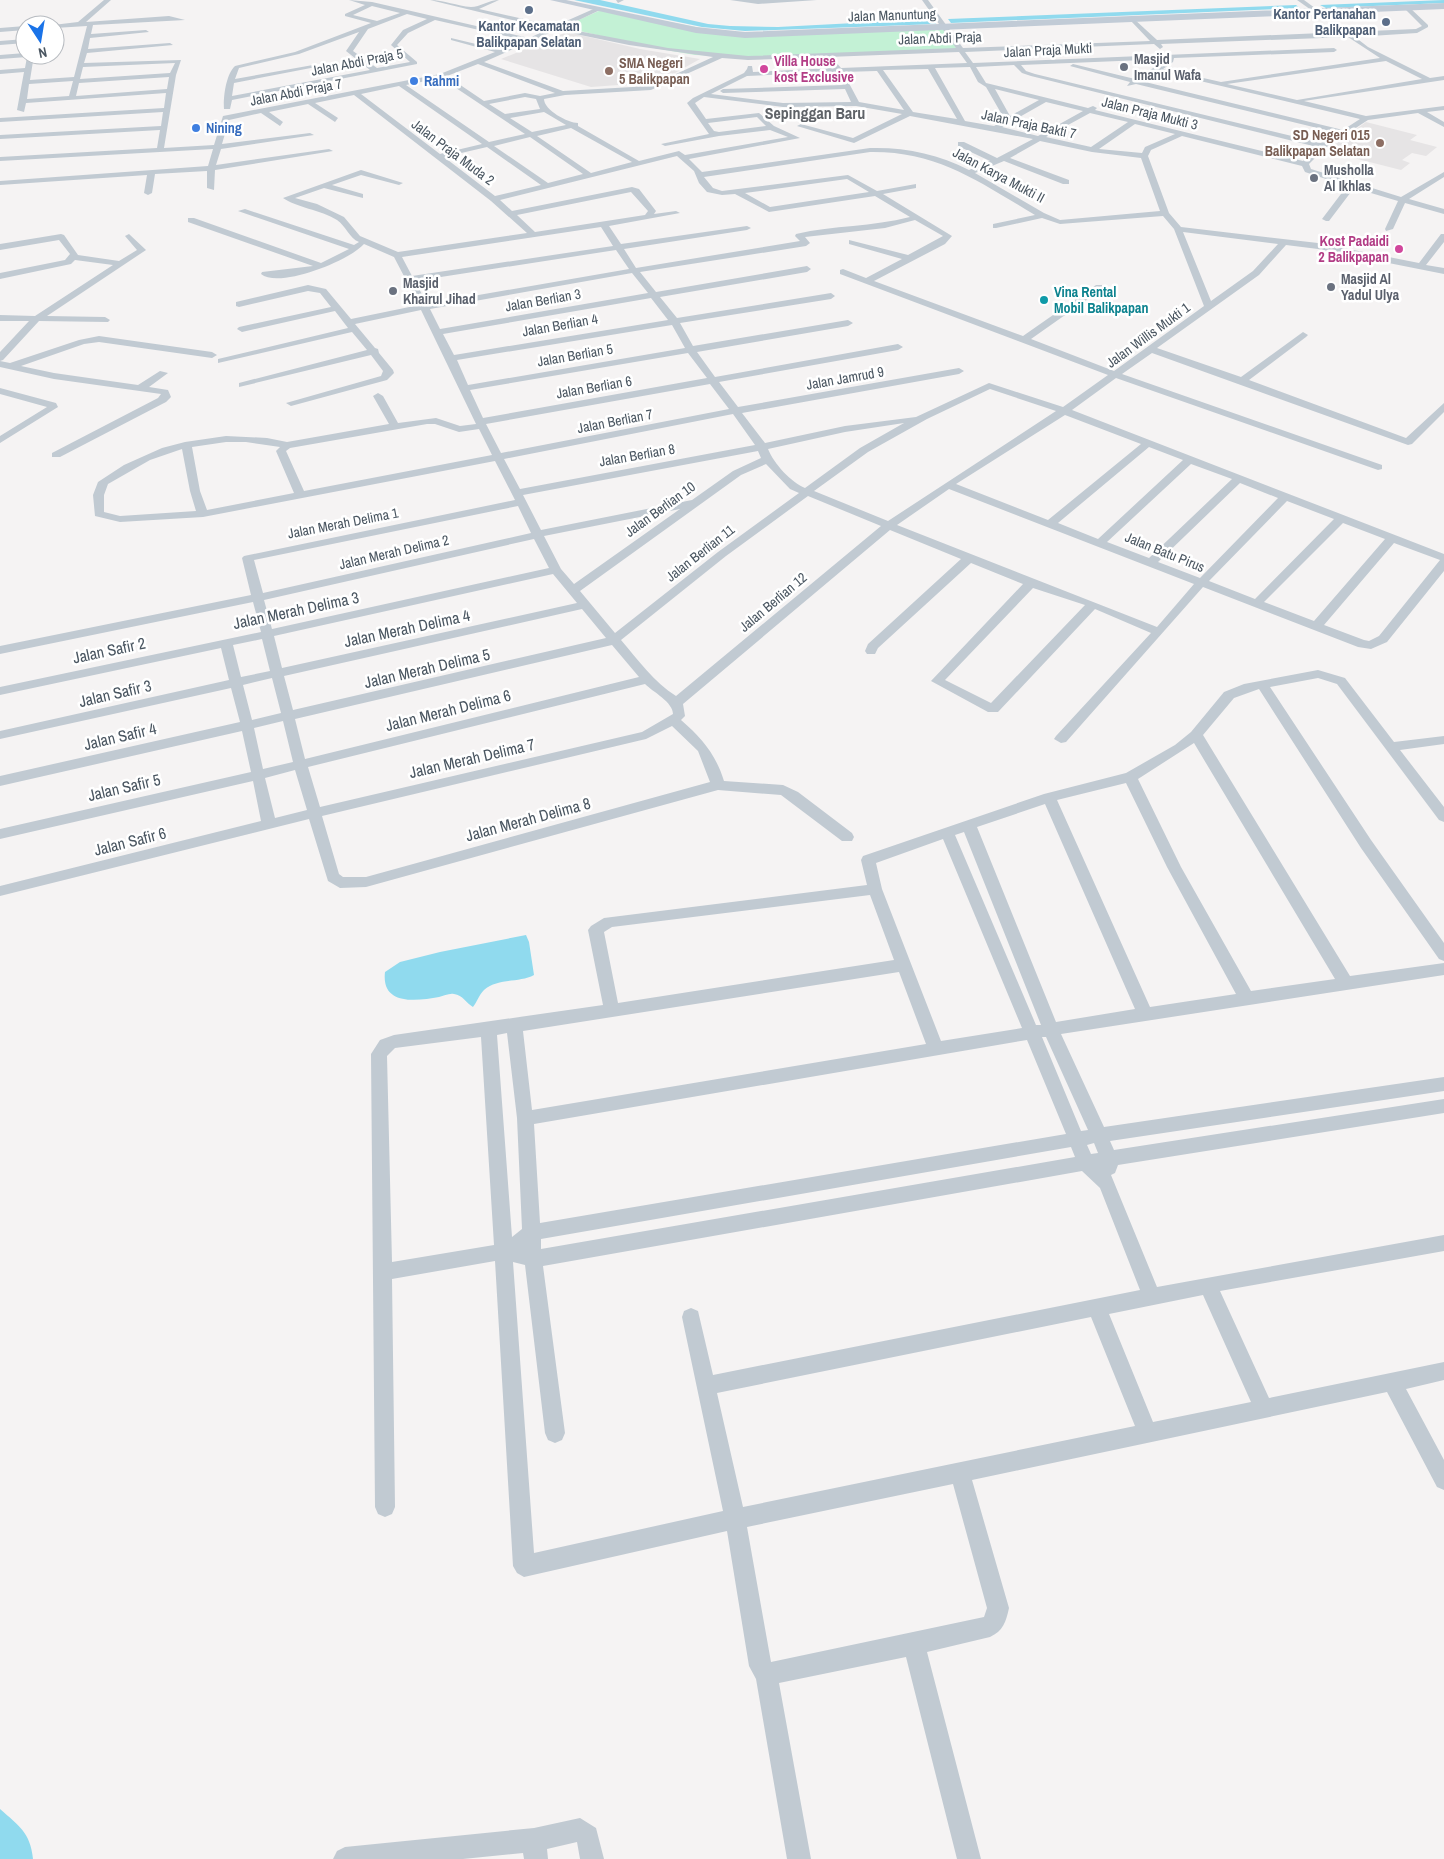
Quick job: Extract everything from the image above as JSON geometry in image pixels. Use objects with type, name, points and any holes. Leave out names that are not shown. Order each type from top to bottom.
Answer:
[{"type":"street","points":[[82,23],[108,0]]},
{"type":"street","points":[[352,0],[530,40]]},
{"type":"street","points":[[378,23],[347,15],[383,0]]},
{"type":"street","name":"Jalan Abdi Praja","points":[[433,0],[672,52],[748,58],[1349,35],[1417,31],[1424,28],[1426,26],[1407,8]]},
{"type":"street","points":[[471,9],[496,0]]},
{"type":"street","name":"Jalan Manuntung","points":[[554,0],[696,30],[738,35],[939,21],[1133,20],[1314,10],[1444,6]]},
{"type":"street","points":[[617,0],[634,5]]},
{"type":"street","points":[[733,0],[758,2],[814,0]]},
{"type":"street","points":[[925,0],[973,67],[980,81],[989,85],[1009,121]]},
{"type":"street","points":[[939,21],[955,16],[1351,0]]},
{"type":"street","points":[[1302,2],[1314,10]]},
{"type":"street","name":"Jalan Abdi Praja 7","points":[[226,118],[442,76],[558,28],[598,9]]},
{"type":"street","points":[[211,188],[211,168],[226,118],[230,82],[233,72],[237,67],[297,53],[407,12]]},
{"type":"street","points":[[65,25],[169,18],[182,20]]},
{"type":"street","name":"Jalan Abdi Praja 5","points":[[227,99],[415,63],[397,50],[394,46],[395,42],[406,32],[435,18]]},
{"type":"street","points":[[766,24],[912,18]]},
{"type":"street","points":[[1105,100],[1171,61],[1171,58],[1133,20]]},
{"type":"street","points":[[72,98],[91,22]]},
{"type":"street","points":[[365,28],[349,51],[375,70]]},
{"type":"street","points":[[0,30],[15,29]]},
{"type":"street","points":[[88,36],[146,32]]},
{"type":"street","points":[[1349,35],[1386,59],[1444,88]]},
{"type":"street","points":[[453,39],[502,52]]},
{"type":"street","points":[[0,43],[15,42]]},
{"type":"street","points":[[85,51],[170,44]]},
{"type":"street","name":"Jalan Praja Mukti","points":[[746,74],[973,67],[1334,50]]},
{"type":"street","name":"Jalan Praja Muda 2","points":[[297,53],[328,80],[353,93],[439,156],[494,199],[533,234]]},
{"type":"street","points":[[830,55],[856,104]]},
{"type":"street","points":[[0,57],[15,56]]},
{"type":"street","points":[[482,103],[525,95],[540,98],[581,92],[651,88],[720,57]]},
{"type":"street","points":[[80,65],[180,58],[173,75],[160,151]]},
{"type":"street","points":[[719,134],[711,132],[691,103],[746,74],[751,70],[748,58]]},
{"type":"street","points":[[1215,84],[1386,59]]},
{"type":"street","points":[[481,61],[564,94]]},
{"type":"street","points":[[1058,62],[1133,82],[1343,132]]},
{"type":"street","points":[[1017,64],[1027,74],[1322,146]]},
{"type":"street","points":[[6,153],[24,101],[29,65]]},
{"type":"street","points":[[230,82],[313,67]]},
{"type":"street","points":[[931,68],[963,123]]},
{"type":"street","points":[[1156,69],[1366,118],[1444,108]]},
{"type":"street","points":[[0,72],[28,70]]},
{"type":"street","points":[[836,144],[854,141],[910,113],[879,70]]},
{"type":"street","points":[[26,82],[173,75]]},
{"type":"street","points":[[442,76],[532,134],[589,175]]},
{"type":"street","points":[[1292,101],[1444,78]]},
{"type":"street","points":[[400,84],[546,185]]},
{"type":"street","name":"Jalan Praja Mukti 3","points":[[989,85],[1305,164],[1308,170],[1444,212]]},
{"type":"street","points":[[711,91],[846,87]]},
{"type":"street","points":[[24,101],[170,91]]},
{"type":"street","name":"Jalan Praja Bakti 7","points":[[703,95],[783,106],[856,104],[995,128],[1092,150],[1144,156]]},
{"type":"street","points":[[1162,115],[1192,96]]},
{"type":"street","points":[[540,98],[540,104],[545,110],[575,125],[638,163]]},
{"type":"street","points":[[995,128],[1046,99]]},
{"type":"street","points":[[309,102],[335,120]]},
{"type":"street","points":[[970,172],[1000,160],[1098,105]]},
{"type":"street","points":[[0,120],[168,110]]},
{"type":"street","points":[[503,117],[545,110]]},
{"type":"street","points":[[263,111],[280,124]]},
{"type":"street","points":[[1419,111],[1444,125]]},
{"type":"street","points":[[494,199],[638,163],[682,155],[799,140],[771,128],[759,115],[703,120]]},
{"type":"street","points":[[1305,164],[1322,146],[1366,118]]},
{"type":"street","points":[[1146,125],[1154,120]]},
{"type":"street","points":[[1092,150],[1133,122]]},
{"type":"street","points":[[439,156],[575,125]]},
{"type":"street","points":[[801,126],[854,141]]},
{"type":"street","points":[[6,153],[164,128]]},
{"type":"street","points":[[665,144],[719,134],[771,128]]},
{"type":"street","points":[[1144,156],[1148,149],[1180,134]]},
{"type":"street","points":[[6,153],[160,151],[217,147],[310,135]]},
{"type":"street","points":[[0,137],[6,153]]},
{"type":"street","points":[[962,144],[1000,160],[1066,182]]},
{"type":"street","name":"Jalan Karya Mukti II","points":[[700,174],[880,149],[928,156],[970,172],[1044,215],[1060,222],[1165,213]]},
{"type":"street","points":[[0,182],[211,168],[329,151]]},
{"type":"street","points":[[682,155],[700,174],[703,183],[710,190],[722,193],[842,177],[852,178],[948,236],[948,239],[867,281]]},
{"type":"street","name":"Jalan Willis Mukti 1","points":[[948,485],[1078,402],[1153,350],[1209,307],[1178,229],[1165,213],[1144,156]]},
{"type":"street","points":[[148,193],[151,172]]},
{"type":"street","points":[[399,183],[361,172],[287,198],[314,206],[341,219],[363,241],[397,254],[676,213]]},
{"type":"street","points":[[1389,229],[1403,199],[1444,174]]},
{"type":"street","points":[[324,185],[360,196]]},
{"type":"street","points":[[1326,219],[1352,185]]},
{"type":"street","points":[[738,192],[769,210],[877,194],[913,186]]},
{"type":"street","points":[[510,214],[632,189],[636,191],[652,211],[648,217]]},
{"type":"street","points":[[242,211],[355,248]]},
{"type":"street","points":[[996,226],[1044,215]]},
{"type":"street","points":[[221,361],[424,306],[633,269],[806,243],[799,236],[824,231],[885,226],[918,217]]},
{"type":"street","points":[[191,220],[320,266]]},
{"type":"street","points":[[603,223],[620,246],[633,269],[674,321],[690,349],[714,379],[762,447],[767,459],[794,487],[806,494],[970,557],[1031,584],[1093,604],[1159,632]]},
{"type":"street","points":[[408,279],[747,228]]},
{"type":"street","points":[[1178,229],[1339,250],[1444,271]]},
{"type":"street","points":[[0,358],[36,319],[142,250],[129,236]]},
{"type":"street","points":[[1421,266],[1444,236]]},
{"type":"street","points":[[0,247],[62,237],[75,254],[74,257]]},
{"type":"street","points":[[265,274],[298,274],[348,255],[363,241]]},
{"type":"street","points":[[852,242],[909,258]]},
{"type":"street","points":[[1209,307],[1256,273],[1283,243]]},
{"type":"street","points":[[397,254],[556,570],[647,679],[677,702],[680,710],[676,718],[702,744],[714,770],[718,785],[782,790],[793,794],[847,837]]},
{"type":"street","points":[[0,276],[68,262],[74,257],[121,264]]},
{"type":"street","name":"Jalan Berlian 3","points":[[437,332],[807,269]]},
{"type":"street","points":[[844,272],[1117,375],[1378,467]]},
{"type":"street","points":[[1024,340],[1099,287]]},
{"type":"street","points":[[239,304],[308,288],[323,291],[375,351],[389,373],[384,378],[291,403]]},
{"type":"street","name":"Jalan Berlian 4","points":[[451,358],[831,296]]},
{"type":"street","points":[[242,329],[337,308]]},
{"type":"street","points":[[0,318],[105,320]]},
{"type":"street","name":"Jalan Berlian 5","points":[[465,388],[848,323]]},
{"type":"street","points":[[1242,381],[1303,335]]},
{"type":"street","points":[[0,373],[5,366],[82,342],[99,339],[212,355]]},
{"type":"street","name":"Jalan Berlian 6","points":[[202,514],[120,519],[99,514],[99,494],[103,483],[134,464],[186,444],[217,439],[287,445],[436,421],[459,429],[714,379],[898,347]]},
{"type":"street","points":[[1153,350],[1408,442],[1444,406]]},
{"type":"street","points":[[242,385],[375,351]]},
{"type":"street","points":[[5,366],[84,381],[142,387],[165,392],[166,397],[56,455]]},
{"type":"street","name":"Jalan Jamrud 9","points":[[735,411],[959,371]]},
{"type":"street","points":[[142,387],[163,373]]},
{"type":"street","name":"Jalan Berlian 11","points":[[614,640],[722,554],[864,450],[923,418],[985,387],[994,386],[1066,410]]},
{"type":"street","points":[[0,440],[52,407],[52,405],[2,393]]},
{"type":"street","points":[[378,396],[396,426]]},
{"type":"street","points":[[1066,410],[1147,444],[1444,558]]},
{"type":"street","name":"Jalan Berlian 7","points":[[202,514],[300,494],[500,458],[735,411]]},
{"type":"street","name":"Jalan Berlian 8","points":[[520,497],[845,429],[923,418]]},
{"type":"street","points":[[186,444],[195,491],[202,514]]},
{"type":"street","points":[[1051,523],[1147,444]]},
{"type":"street","points":[[287,445],[281,452],[300,494]]},
{"type":"street","name":"Jalan Berlian 10","points":[[574,590],[747,467],[767,459]]},
{"type":"street","points":[[1101,542],[1189,460]]},
{"type":"street","points":[[1151,562],[1238,479]]},
{"type":"street","name":"Jalan Batu Pirus","points":[[948,485],[1101,542],[1362,644],[1371,645],[1382,640],[1444,563]]},
{"type":"street","name":"Jalan Berlian 12","points":[[677,702],[889,525],[948,485]]},
{"type":"street","name":"Jalan Merah Delima 1","points":[[316,813],[300,764],[248,558],[520,497]]},
{"type":"street","points":[[1061,739],[1159,632],[1193,591],[1285,497]]},
{"type":"street","name":"Jalan Merah Delima 2","points":[[0,650],[257,598],[537,535],[694,503]]},
{"type":"street","points":[[1256,604],[1341,518]]},
{"type":"street","points":[[1316,627],[1392,538]]},
{"type":"street","points":[[871,651],[872,647],[970,557]]},
{"type":"street","name":"Jalan Merah Delima 3","points":[[269,824],[256,775],[237,682],[226,643],[556,570]]},
{"type":"street","points":[[1031,584],[937,681],[993,709],[1093,604]]},
{"type":"street","name":"Jalan Merah Delima 4","points":[[237,682],[584,605]]},
{"type":"street","name":"Jalan Merah Delima 5","points":[[247,725],[579,650],[614,640]]},
{"type":"street","name":"Jalan Safir 2","points":[[0,691],[226,643]]},
{"type":"street","points":[[936,1049],[902,965],[875,889],[868,860],[969,826],[1049,796],[1130,777],[1170,756],[1196,734],[1229,695],[1244,688],[1318,674],[1340,681],[1442,811]]},
{"type":"street","name":"Jalan Merah Delima 6","points":[[256,775],[647,679]]},
{"type":"street","name":"Jalan Safir 3","points":[[0,735],[237,682]]},
{"type":"street","points":[[1262,684],[1366,844],[1444,955]]},
{"type":"street","name":"Jalan Merah Delima 7","points":[[269,824],[646,735],[676,718]]},
{"type":"street","name":"Jalan Safir 4","points":[[0,781],[247,725]]},
{"type":"street","points":[[1196,734],[1346,983]]},
{"type":"street","points":[[1390,747],[1444,740]]},
{"type":"street","name":"Jalan Safir 5","points":[[0,834],[256,775]]},
{"type":"street","points":[[1130,777],[1174,867],[1246,997]]},
{"type":"street","name":"Jalan Merah Delima 8","points":[[316,813],[333,876],[340,883],[352,884],[366,882],[718,785]]},
{"type":"street","points":[[1049,796],[1145,1013]]},
{"type":"street","name":"Jalan Safir 6","points":[[0,891],[269,824]]},
{"type":"street","points":[[969,826],[1050,1028],[1110,1158],[1107,1183]]},
{"type":"street","points":[[947,832],[1087,1164],[1107,1183],[1152,1298]]},
{"type":"street","points":[[612,1010],[596,930],[600,926],[609,922],[875,889]]},
{"type":"street","points":[[385,1507],[379,1054],[386,1045],[394,1042],[514,1026],[902,965]]},
{"type":"street","points":[[525,1118],[936,1049],[1030,1031],[1246,997],[1444,969]]},
{"type":"street","points":[[514,1026],[525,1118],[533,1259],[555,1432]]},
{"type":"street","points":[[489,1029],[524,1566],[734,1519],[1444,1371]]},
{"type":"street","points":[[505,1252],[531,1233],[1100,1135],[1444,1084]]},
{"type":"street","points":[[382,1272],[505,1252],[533,1259],[1087,1164],[1110,1158],[1444,1106]]},
{"type":"street","points":[[706,1386],[1152,1298],[1208,1285],[1444,1244]]},
{"type":"street","points":[[1208,1285],[1264,1409]]},
{"type":"street","points":[[1097,1308],[1147,1432]]},
{"type":"street","points":[[692,1317],[734,1519],[760,1666],[766,1674],[799,1859]]},
{"type":"street","points":[[1392,1381],[1444,1480]]},
{"type":"street","points":[[766,1674],[914,1644],[990,1626],[996,1619],[998,1608],[960,1473]]},
{"type":"street","points":[[914,1644],[969,1859]]},
{"type":"street","points":[[351,1858],[535,1850],[580,1830],[588,1836],[592,1859]]},
{"type":"shaded area","name":"SMA Negeri 5 Balikpapan","points":[[567,32],[640,49],[700,59],[659,82],[591,87],[501,59]]},
{"type":"shaded area","name":"SD Negeri 015 Balikpapan Selatan","points":[[1366,122],[1417,135],[1410,140],[1437,147],[1426,156],[1412,153],[1402,160],[1410,163],[1401,170],[1326,151]]},
{"type":"green space","points":[[603,9],[732,34],[944,27],[958,50],[745,57],[695,55],[648,47],[563,27]]},
{"type":"water","points":[[574,0],[600,0],[708,24],[730,26],[778,27],[932,19],[936,24],[745,31],[702,27]]},
{"type":"water","points":[[1444,0],[1444,3],[1326,8],[1320,5]]},
{"type":"water","points":[[1296,5],[1300,8],[951,23],[948,19]]},
{"type":"water","points":[[526,935],[529,942],[534,975],[490,986],[482,992],[473,1007],[460,996],[454,994],[421,1000],[402,999],[389,991],[385,983],[385,972],[400,962]]},
{"type":"water","points":[[0,1809],[18,1825],[26,1836],[33,1859],[0,1859]]},
{"type":"place","name":"Kantor Kecamatan Balikpapan Selatan","points":[[529,10]]},
{"type":"place","name":"Kantor Pertanahan Balikpapan","points":[[1386,22]]},
{"type":"place","name":"Masjid Imanul Wafa","points":[[1124,67]]},
{"type":"place","name":"Villa House kost Exclusive","points":[[764,69]]},
{"type":"place","name":"SMA Negeri 5 Balikpapan","points":[[609,71]]},
{"type":"place","name":"Rahmi","points":[[414,81]]},
{"type":"place","name":"Nining","points":[[196,128]]},
{"type":"place","name":"SD Negeri 015 Balikpapan Selatan","points":[[1380,143]]},
{"type":"place","name":"Musholla Al Ikhlas","points":[[1314,178]]},
{"type":"place","name":"Kost Padaidi 2 Balikpapan","points":[[1399,249]]},
{"type":"place","name":"Masjid Al Yadul Ulya","points":[[1331,287]]},
{"type":"place","name":"Masjid Khairul Jihad","points":[[393,291]]},
{"type":"place","name":"Vina Rental Mobil Balikpapan","points":[[1044,300]]},
{"type":"district","name":"Sepinggan Baru","points":[[815,113]]}]
